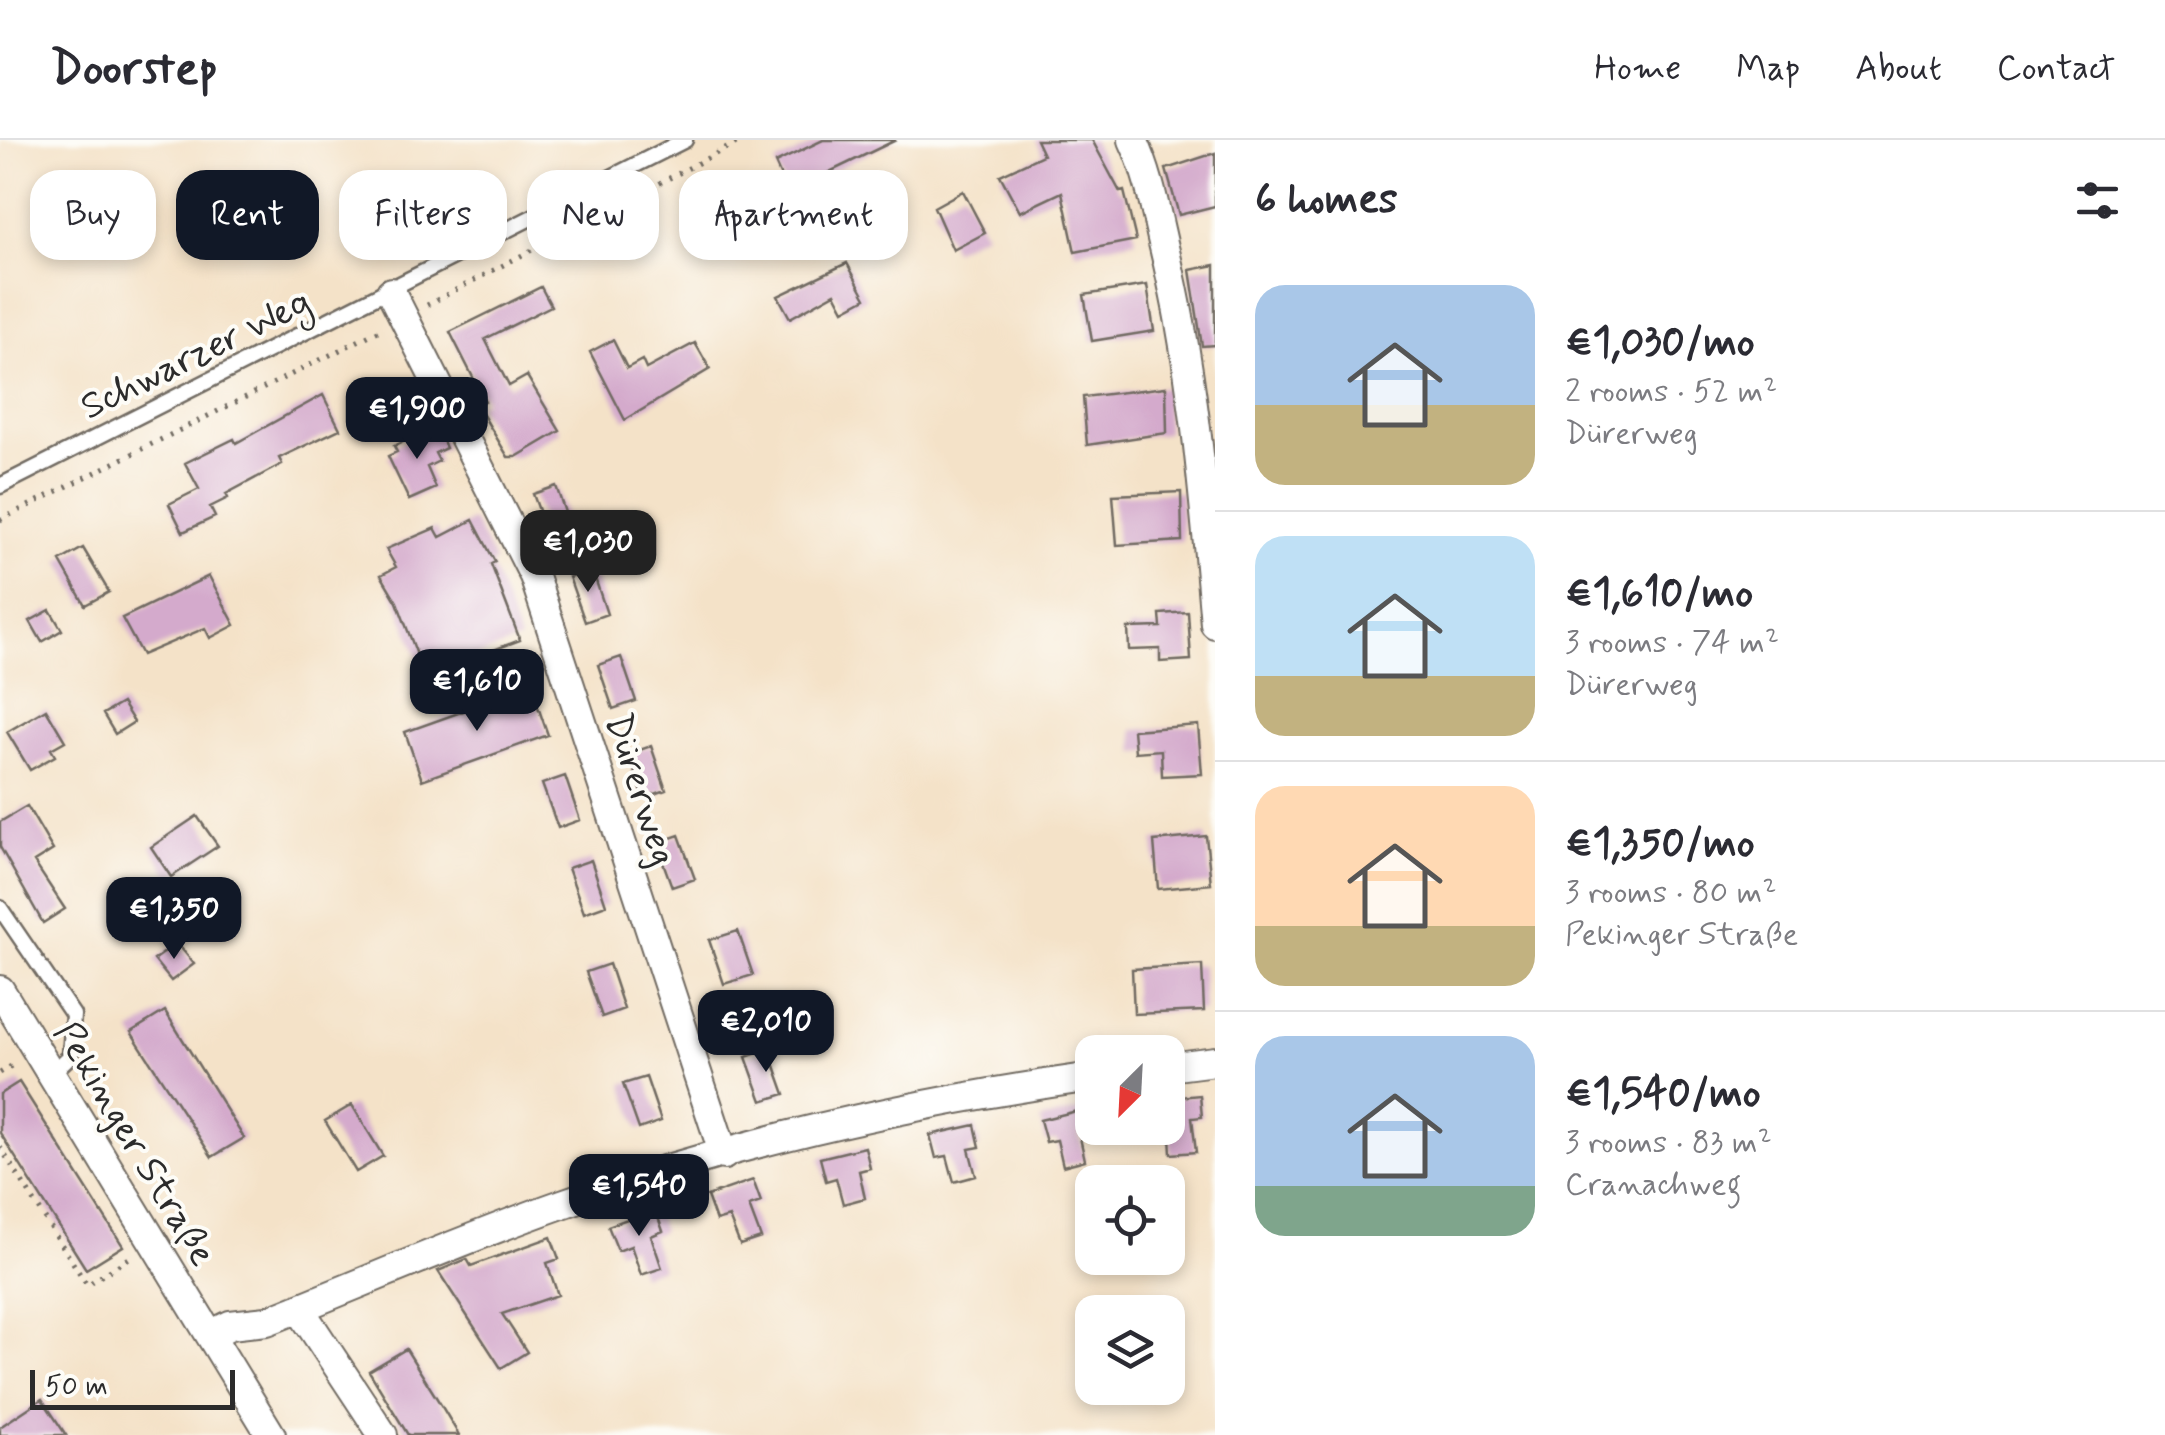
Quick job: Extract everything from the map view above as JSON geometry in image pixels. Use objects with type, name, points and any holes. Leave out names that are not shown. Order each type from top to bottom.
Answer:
[{"type":"street","points":[[1132,140],[1148,180],[1173,283],[1203,485],[1215,624]]},
{"type":"street","name":"Dürerweg","points":[[397,304],[534,576],[724,1155]]},
{"type":"street","name":"Pekinger Straße","points":[[0,990],[270,1435]]},
{"type":"street","points":[[1185,1065],[1215,1061]]},
{"type":"street","points":[[210,1335],[230,1325],[267,1321],[566,1202],[724,1155],[937,1104],[1075,1081]]},
{"type":"street","points":[[299,1308],[383,1435]]},
{"type":"lane","name":"Schwarzer Weg","points":[[0,486],[397,304],[685,140]]},
{"type":"lane","points":[[0,908],[73,1016],[70,1056],[51,1074]]},
{"type":"path","points":[[0,520],[397,304],[742,140]]},
{"type":"path","points":[[0,1147],[32,1190],[87,1285],[128,1258]]},
{"type":"building","points":[[823,140],[896,140],[834,170],[778,170],[775,163]]},
{"type":"building","points":[[1036,140],[1092,140],[1120,192],[1124,191],[1136,240],[1075,252],[1062,192],[1020,212],[1000,175],[1043,155]]},
{"type":"building","points":[[1215,153],[1215,206],[1179,215],[1166,169]]},
{"type":"building","points":[[963,191],[985,233],[953,250],[934,207]]},
{"type":"building","points":[[847,263],[866,298],[844,310],[835,293],[790,318],[778,296]]},
{"type":"building","points":[[1215,265],[1215,345],[1202,346],[1190,270]]},
{"type":"building","points":[[1147,285],[1154,331],[1092,341],[1084,295]]},
{"type":"building","points":[[541,287],[551,306],[485,339],[509,386],[527,376],[560,431],[516,457],[508,457],[477,405],[485,401],[450,332]]},
{"type":"building","points":[[613,340],[627,368],[642,360],[646,369],[695,343],[710,369],[625,420],[590,352]]},
{"type":"building","points":[[1166,387],[1167,433],[1087,445],[1083,397]]},
{"type":"building","points":[[323,395],[340,429],[279,458],[282,464],[210,507],[215,517],[183,532],[169,504],[199,489],[185,463],[234,439],[236,443]]},
{"type":"building","points":[[437,426],[446,448],[435,453],[439,461],[427,467],[436,488],[409,500],[388,456],[397,452],[394,446]]},
{"type":"building","points":[[556,486],[571,530],[549,538],[533,494]]},
{"type":"building","points":[[1181,492],[1182,541],[1117,545],[1113,495]]},
{"type":"building","points":[[473,520],[495,562],[491,564],[520,640],[425,676],[397,602],[381,575],[396,567],[386,549],[435,528],[440,537]]},
{"type":"building","points":[[83,548],[109,592],[85,605],[60,561]]},
{"type":"building","points":[[592,569],[607,614],[585,622],[569,577]]},
{"type":"building","points":[[209,576],[235,625],[210,638],[205,628],[142,655],[122,618]]},
{"type":"building","points":[[50,610],[62,630],[42,642],[30,621]]},
{"type":"building","points":[[1188,612],[1191,660],[1160,662],[1160,649],[1129,650],[1128,628],[1161,627],[1160,614]]},
{"type":"building","points":[[621,657],[636,701],[613,709],[598,665]]},
{"type":"building","points":[[531,687],[548,735],[422,780],[405,732]]},
{"type":"building","points":[[122,703],[134,722],[115,734],[103,714]]},
{"type":"building","points":[[46,709],[65,741],[51,749],[55,756],[30,770],[7,732]]},
{"type":"building","points":[[1198,725],[1202,774],[1162,776],[1161,750],[1135,752],[1133,730]]},
{"type":"building","points":[[651,746],[666,790],[644,798],[628,754]]},
{"type":"building","points":[[565,776],[580,820],[558,828],[542,784]]},
{"type":"building","points":[[27,806],[53,850],[34,862],[65,909],[43,923],[0,847],[0,822]]},
{"type":"building","points":[[197,816],[218,846],[171,877],[151,847]]},
{"type":"building","points":[[679,835],[695,879],[672,887],[656,843]]},
{"type":"building","points":[[1206,836],[1211,884],[1158,889],[1154,841]]},
{"type":"building","points":[[591,860],[606,905],[584,913],[568,868]]},
{"type":"building","points":[[738,931],[753,975],[724,984],[709,940]]},
{"type":"building","points":[[177,943],[194,964],[171,981],[154,960]]},
{"type":"building","points":[[609,964],[624,1009],[602,1017],[586,972]]},
{"type":"building","points":[[1202,965],[1204,1011],[1134,1014],[1132,969]]},
{"type":"building","points":[[165,1011],[244,1138],[212,1157],[131,1032]]},
{"type":"building","points":[[769,1049],[785,1094],[762,1101],[746,1057]]},
{"type":"building","points":[[646,1077],[661,1121],[639,1129],[623,1084]]},
{"type":"building","points":[[19,1082],[123,1246],[86,1269],[0,1133],[0,1094]]},
{"type":"building","points":[[1200,1095],[1202,1117],[1192,1118],[1196,1152],[1171,1154],[1171,1145],[1185,1145],[1185,1096]]},
{"type":"building","points":[[352,1105],[383,1156],[356,1172],[325,1121]]},
{"type":"building","points":[[1075,1111],[1075,1145],[1082,1145],[1085,1160],[1063,1166],[1057,1140],[1046,1142],[1040,1120]]},
{"type":"building","points":[[975,1125],[980,1147],[969,1149],[976,1176],[954,1182],[947,1156],[936,1158],[930,1135]]},
{"type":"building","points":[[865,1147],[870,1168],[859,1171],[865,1198],[843,1204],[836,1178],[826,1181],[820,1158]]},
{"type":"building","points":[[753,1180],[761,1202],[749,1206],[761,1238],[740,1245],[729,1217],[716,1221],[707,1196]]},
{"type":"building","points":[[655,1209],[663,1231],[651,1236],[662,1268],[641,1275],[631,1246],[618,1251],[608,1226]]},
{"type":"building","points":[[551,1237],[559,1259],[547,1263],[558,1295],[502,1314],[527,1352],[501,1368],[438,1271],[467,1259],[471,1266]]},
{"type":"building","points":[[406,1349],[459,1435],[408,1435],[369,1371]]},
{"type":"building","points":[[42,1399],[66,1435],[0,1435],[0,1427]]}]
